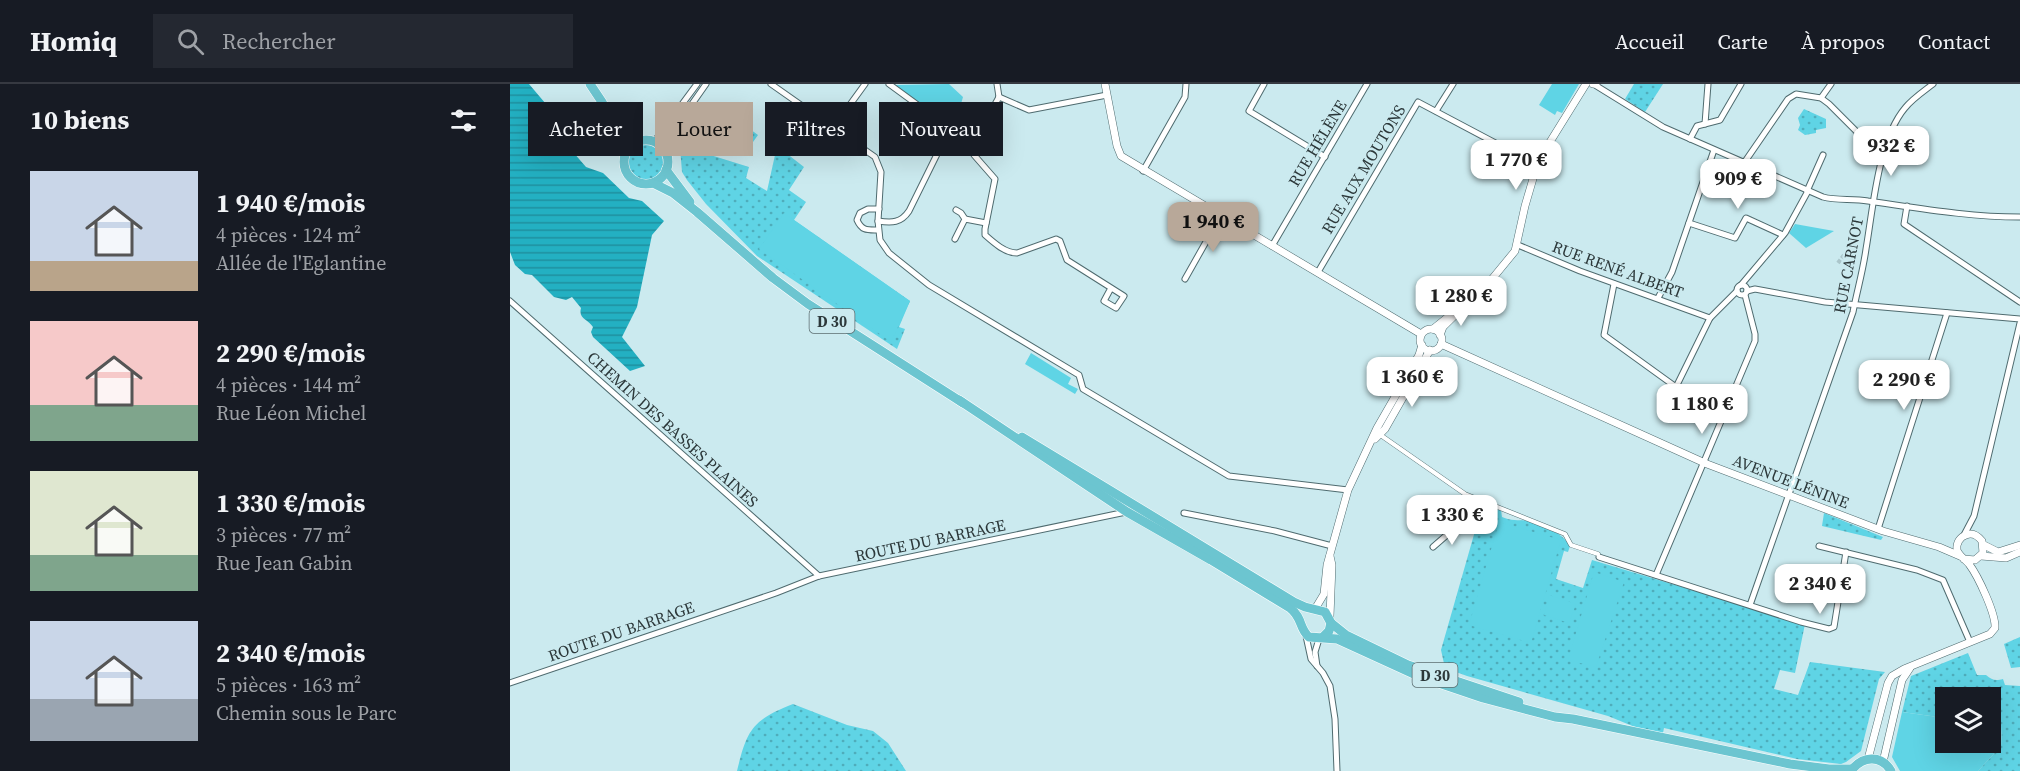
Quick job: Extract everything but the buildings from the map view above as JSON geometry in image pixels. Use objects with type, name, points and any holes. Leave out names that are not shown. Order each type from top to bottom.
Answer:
[{"type":"main road","points":[[590,84],[602,102]]},
{"type":"main road","points":[[643,142],[654,142]]},
{"type":"main road","points":[[626,156],[624,165],[630,177],[642,184],[653,183],[662,177],[666,170],[666,156]]},
{"type":"main road","name":"D 30","points":[[666,170],[697,212]]},
{"type":"main road","name":"D 30","points":[[653,183],[673,194],[697,212],[773,278],[808,304],[959,400],[1128,512],[1290,608],[1301,621]]},
{"type":"main road","name":"D 30","points":[[959,400],[1294,602],[1314,609]]},
{"type":"main road","points":[[1314,609],[1325,612],[1331,621],[1329,631],[1321,638],[1314,639],[1306,634],[1301,621],[1305,614],[1314,609]]},
{"type":"main road","name":"D 30","points":[[1331,621],[1346,635],[1408,664],[1450,680],[1573,718],[1790,764],[1852,770]]},
{"type":"main road","name":"D 30","points":[[1321,638],[1340,641],[1418,676],[1483,699],[1555,717],[1573,718]]},
{"type":"main road","points":[[1852,770],[1858,763],[1868,759],[1883,762],[1891,771]]},
{"type":"main road","name":"D 30","points":[[1790,764],[1812,771]]},
{"type":"street","points":[[654,142],[697,84]]},
{"type":"street","points":[[693,102],[706,84]]},
{"type":"street","points":[[771,84],[796,102]]},
{"type":"street","points":[[852,102],[865,84]]},
{"type":"street","points":[[889,84],[914,102]]},
{"type":"street","points":[[996,84],[999,97],[996,102]]},
{"type":"street","points":[[1105,84],[1118,153],[1126,160],[1421,334]]},
{"type":"street","points":[[1143,171],[1185,97],[1186,84]]},
{"type":"street","points":[[1264,84],[1249,111],[1325,157]]},
{"type":"street","name":"RUE HÉLÈNE","points":[[1272,246],[1367,84]]},
{"type":"street","points":[[1436,111],[1453,84]]},
{"type":"street","points":[[1422,345],[1430,350],[1438,348],[1443,327],[1506,264],[1518,244],[1525,206],[1537,165],[1586,84]]},
{"type":"street","points":[[1595,84],[1646,118],[1714,150],[1831,199],[1874,202],[1977,216],[2020,217]]},
{"type":"street","points":[[1705,124],[1708,84]]},
{"type":"street","points":[[1690,139],[1697,126],[1720,120],[1741,84]]},
{"type":"street","points":[[1821,98],[1831,84]]},
{"type":"street","name":"RUE CARNOT","points":[[1750,605],[1855,305],[1885,148],[1904,108],[1933,84]]},
{"type":"street","points":[[999,97],[1029,110],[1107,95]]},
{"type":"street","points":[[1744,163],[1792,95],[1821,98],[1866,141],[1885,148]]},
{"type":"street","name":"RUE AUX MOUTONS","points":[[1318,272],[1418,102],[1537,165]]},
{"type":"street","points":[[1658,298],[1672,272],[1714,150]]},
{"type":"street","points":[[867,152],[874,157],[881,172],[878,221],[880,240],[884,248],[914,274],[1079,375],[1083,389],[1229,476],[1348,490]]},
{"type":"street","points":[[1614,284],[1604,335],[1676,387],[1710,318],[1737,291],[1783,235],[1808,191],[1823,155]]},
{"type":"street","points":[[878,221],[891,223],[904,218],[936,156]]},
{"type":"street","points":[[975,156],[995,179],[985,236],[1011,253],[1056,239],[1060,242],[1067,260],[1111,288]]},
{"type":"street","points":[[1907,206],[1904,224],[2020,302]]},
{"type":"street","points":[[878,230],[866,231],[860,227],[857,220],[860,213],[868,209],[879,210]]},
{"type":"street","points":[[956,210],[962,213],[965,219]]},
{"type":"street","points":[[1185,279],[1220,216]]},
{"type":"street","points":[[1689,222],[1735,238],[1746,218],[1783,235]]},
{"type":"street","points":[[965,219],[986,223]]},
{"type":"street","points":[[955,238],[965,219]]},
{"type":"street","name":"RUE RENÉ ALBERT","points":[[1518,244],[1614,284],[1710,318]]},
{"type":"street","points":[[1656,574],[1755,340],[1745,286],[1741,285]]},
{"type":"street","points":[[1737,291],[1740,295],[1755,289],[1855,305],[2020,321],[1974,516],[1974,528],[1984,545],[1998,552],[2020,545]]},
{"type":"street","name":"CHEMIN DES BASSES PLAINES","points":[[510,302],[819,576]]},
{"type":"street","points":[[1314,609],[1324,594],[1325,573],[1348,490],[1369,445],[1419,355],[1422,345],[1421,334],[1433,329],[1461,308]]},
{"type":"street","points":[[1878,529],[1947,313]]},
{"type":"street","points":[[1433,329],[1440,335]]},
{"type":"street","name":"AVENUE LÉNINE","points":[[1440,344],[1702,462],[1878,529],[1939,547],[1962,557]]},
{"type":"street","points":[[1369,445],[1401,402],[1430,350]]},
{"type":"street","points":[[1379,434],[1465,494],[1565,534],[1571,545],[1829,629],[1834,627],[1846,552]]},
{"type":"street","name":"ROUTE DU BARRAGE","points":[[510,683],[819,576],[1128,512],[1145,512]]},
{"type":"street","points":[[1184,513],[1275,531],[1332,546]]},
{"type":"street","points":[[1868,759],[1890,679],[1897,672],[1990,634],[1995,625],[1976,577],[1957,548],[1974,516]]},
{"type":"street","points":[[1433,547],[1456,527]]},
{"type":"street","points":[[1939,547],[1972,534],[1979,537]]},
{"type":"street","points":[[1976,577],[1975,563],[1984,545]]},
{"type":"street","points":[[1818,546],[1928,573],[1943,580],[1970,642]]},
{"type":"street","points":[[1962,557],[1971,561],[1980,557],[2006,558],[2020,552]]},
{"type":"street","points":[[1330,555],[1332,565],[1329,611],[1331,621]]},
{"type":"street","points":[[1306,634],[1311,659],[1330,686],[1335,719],[1337,771]]},
{"type":"street","points":[[1317,666],[1315,652],[1321,638]]},
{"type":"street","points":[[1883,762],[1902,680],[1910,668]]},
{"type":"shaded area","points":[[510,84],[529,84],[544,102],[528,102],[528,156],[576,156],[586,167],[603,173],[629,198],[642,201],[664,221],[652,235],[637,307],[622,337],[645,366],[630,371],[593,337],[591,332],[593,327],[582,317],[581,308],[572,297],[566,300],[554,297],[532,275],[525,274],[515,265],[510,252]]},
{"type":"shaded area","points":[[949,84],[963,97],[962,102],[919,102],[894,85]]},
{"type":"shaded area","points":[[1552,84],[1579,84],[1562,113],[1557,111],[1555,115],[1539,105]]},
{"type":"shaded area","points":[[1634,84],[1663,84],[1645,112],[1625,99]]},
{"type":"shaded area","points":[[1804,109],[1826,119],[1826,128],[1805,135],[1798,130],[1800,125],[1798,118]]},
{"type":"shaded area","points":[[753,131],[758,135],[753,142]]},
{"type":"shaded area","points":[[643,146],[652,147],[655,149],[655,156],[661,156],[663,163],[661,170],[652,179],[645,181],[638,179],[629,170],[627,163],[629,156],[643,156]]},
{"type":"shaded area","points":[[681,156],[714,156],[749,167],[746,178],[767,191],[775,156],[790,156],[804,167],[789,190],[806,202],[794,220],[910,301],[899,327],[905,329],[897,349],[757,256],[706,204],[682,172]]},
{"type":"shaded area","points":[[784,213],[910,301],[891,342],[759,249]]},
{"type":"shaded area","points":[[1795,224],[1834,231],[1806,248],[1789,233]]},
{"type":"shaded area","points":[[1031,353],[1071,378],[1068,384],[1078,389],[1075,394],[1025,364]]},
{"type":"shaded area","points":[[1483,503],[1501,510],[1502,517],[1536,523],[1548,527],[1563,537],[1570,546],[1568,552],[1564,551],[1556,579],[1583,588],[1592,560],[1805,624],[1795,673],[1780,670],[1774,689],[1798,695],[1810,662],[1885,672],[1879,679],[1861,751],[1841,764],[1797,759],[1664,728],[1662,738],[1608,716],[1445,668],[1441,650]]},
{"type":"shaded area","points":[[1824,513],[1883,537],[1881,540],[1822,526]]},
{"type":"shaded area","points":[[1499,522],[1561,540],[1531,643],[1469,625]]},
{"type":"shaded area","points":[[1594,572],[1624,582],[1596,667],[1568,660]]},
{"type":"shaded area","points":[[1549,595],[1576,604],[1569,623],[1544,615]]},
{"type":"shaded area","points":[[2020,637],[2020,667],[2011,668],[2004,644]]},
{"type":"shaded area","points":[[1968,653],[1977,675],[1986,675],[1996,680],[2003,679],[2005,685],[2020,686],[2020,771],[1978,771],[1995,753],[2001,753],[2001,687],[1935,687],[1935,717],[1902,712],[1911,676]]},
{"type":"shaded area","points":[[793,704],[847,725],[873,731],[888,743],[906,771],[737,771],[744,745],[753,728],[768,715]]},
{"type":"shaded area","points":[[1902,712],[1935,717],[1935,753],[1995,753],[1978,771],[1900,771],[1892,757]]},
{"type":"tunnel","points":[[1838,263],[1850,247]]}]
